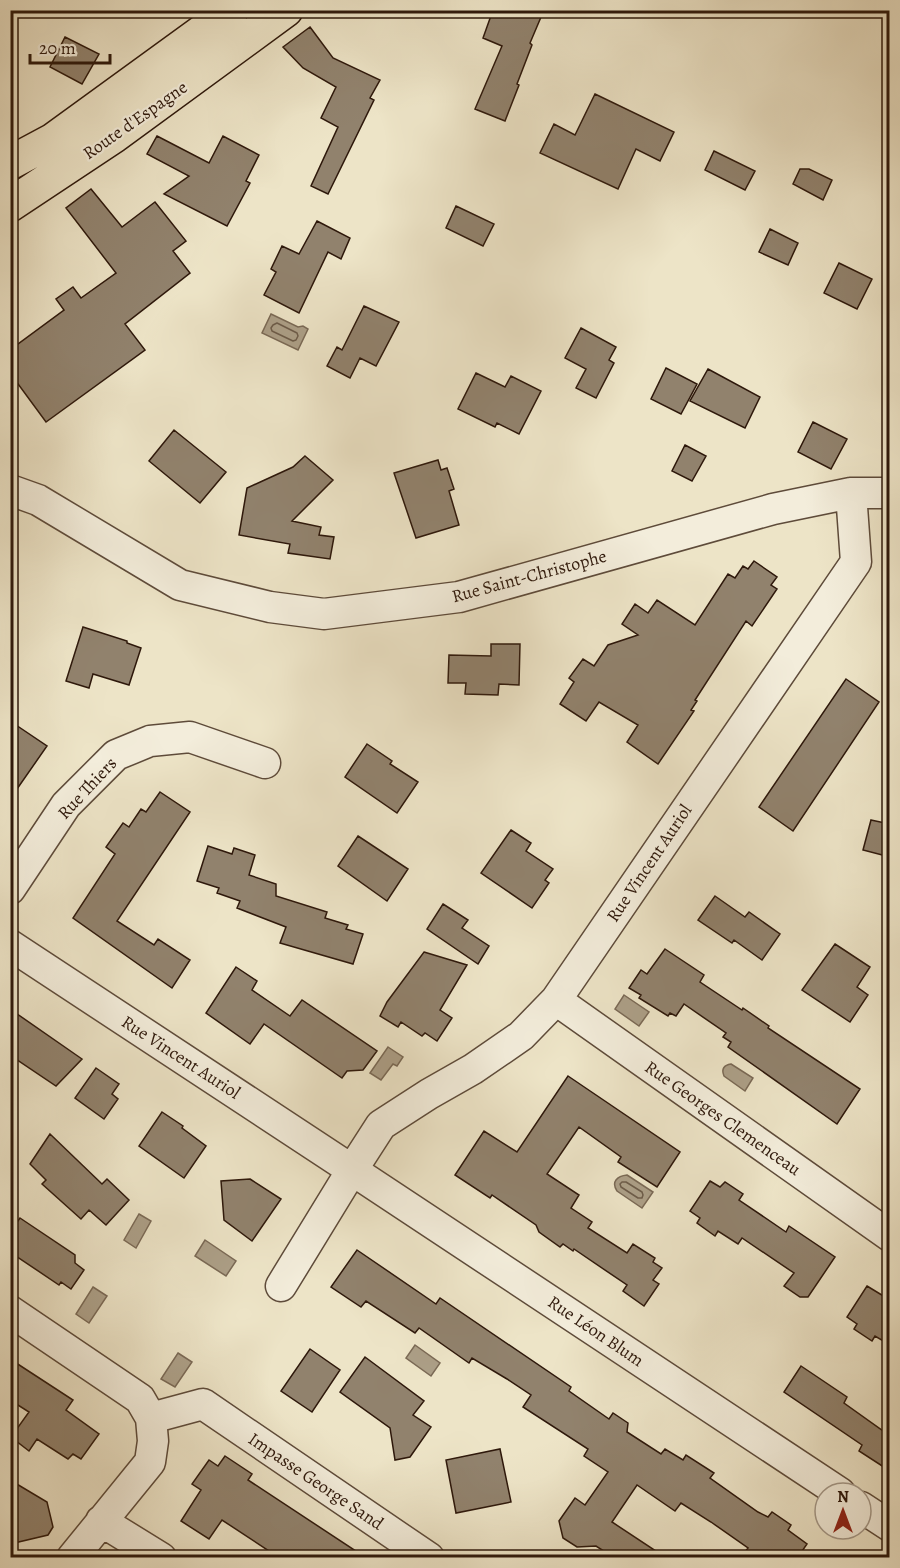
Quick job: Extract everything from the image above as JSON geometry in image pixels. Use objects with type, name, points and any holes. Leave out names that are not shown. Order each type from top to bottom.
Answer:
[{"type":"main road","name":"Route d'Espagne","points":[[10,163],[53,140],[232,10]]},
{"type":"main road","name":"Route d'Espagne","points":[[10,205],[114,136],[286,10]]},
{"type":"street","name":"Rue Saint-Christophe","points":[[10,490],[38,500],[180,585],[270,607],[324,614],[459,597],[773,509],[851,493],[890,493]]},
{"type":"street","name":"Rue Vincent Auriol","points":[[281,1286],[381,1125],[473,1069],[521,1036],[556,1000],[856,562],[851,493]]},
{"type":"street","name":"Rue Thiers","points":[[10,889],[66,805],[116,755],[150,741],[190,736],[265,763]]},
{"type":"street","name":"Rue Vincent Auriol","points":[[10,945],[352,1170]]},
{"type":"street","name":"Rue Georges Clemenceau","points":[[556,1000],[890,1236]]},
{"type":"street","name":"Rue Léon Blum","points":[[352,1170],[822,1481]]},
{"type":"street","points":[[10,1311],[141,1399],[151,1418],[153,1441],[150,1462],[72,1557]]},
{"type":"street","name":"Impasse George Sand","points":[[151,1418],[203,1404],[429,1557]]},
{"type":"street","points":[[873,1515],[890,1526]]},
{"type":"street","points":[[101,1521],[160,1557]]},
{"type":"water","points":[[271,314],[298,327],[303,326],[308,329],[298,350],[262,333]]},
{"type":"water","points":[[624,995],[649,1012],[639,1026],[615,1009]]},
{"type":"water","points":[[388,1047],[403,1057],[397,1066],[393,1064],[381,1080],[370,1073]]},
{"type":"water","points":[[731,1064],[753,1078],[745,1091],[724,1076],[724,1068]]},
{"type":"water","points":[[627,1175],[653,1192],[642,1208],[615,1188],[616,1180]]},
{"type":"water","points":[[139,1214],[151,1221],[136,1248],[124,1240]]},
{"type":"water","points":[[205,1240],[236,1261],[226,1276],[195,1256]]},
{"type":"water","points":[[93,1287],[107,1296],[89,1323],[76,1314]]},
{"type":"water","points":[[415,1345],[440,1363],[431,1376],[406,1358]]},
{"type":"water","points":[[178,1353],[192,1362],[175,1387],[161,1379]]},
{"type":"building","points":[[493,10],[544,10],[530,43],[532,45],[505,121],[475,109],[502,46],[483,38]]},
{"type":"building","points":[[310,27],[333,58],[380,80],[370,98],[374,100],[328,194],[311,186],[338,127],[321,118],[336,87],[303,68],[283,47]]},
{"type":"building","points":[[65,37],[99,54],[82,84],[50,67]]},
{"type":"building","points":[[595,94],[674,132],[660,161],[636,149],[618,189],[540,153],[554,124],[575,135]]},
{"type":"building","points":[[157,136],[209,163],[223,136],[259,155],[246,181],[250,183],[227,226],[164,194],[189,176],[147,154]]},
{"type":"building","points":[[714,151],[755,171],[745,190],[705,170]]},
{"type":"building","points":[[800,169],[809,169],[832,180],[823,200],[793,184]]},
{"type":"building","points":[[91,189],[122,227],[155,202],[186,241],[173,251],[190,273],[125,324],[145,350],[46,422],[10,373],[10,350],[64,310],[56,299],[73,287],[81,298],[116,273],[66,208]]},
{"type":"building","points":[[456,206],[494,224],[483,246],[446,228]]},
{"type":"building","points":[[317,221],[350,238],[341,259],[328,252],[299,313],[264,295],[276,272],[271,269],[282,246],[299,254]]},
{"type":"building","points":[[770,229],[798,243],[788,265],[759,252]]},
{"type":"building","points":[[839,263],[872,279],[857,309],[824,293]]},
{"type":"building","points":[[364,306],[399,322],[376,366],[360,358],[350,378],[327,366],[337,347],[342,350]]},
{"type":"building","points":[[581,328],[616,347],[609,360],[614,363],[596,398],[576,388],[586,369],[565,358]]},
{"type":"building","points":[[666,368],[697,384],[681,414],[651,399]]},
{"type":"building","points":[[708,369],[760,397],[745,428],[690,401]]},
{"type":"building","points":[[476,373],[505,387],[511,376],[541,391],[519,434],[497,423],[495,427],[458,409]]},
{"type":"building","points":[[813,422],[847,439],[831,469],[798,452]]},
{"type":"building","points":[[174,430],[226,472],[200,503],[149,461]]},
{"type":"building","points":[[685,445],[706,456],[692,481],[672,471]]},
{"type":"building","points":[[305,456],[333,480],[292,521],[321,527],[319,535],[334,537],[330,559],[288,553],[290,544],[239,535],[247,488],[293,467]]},
{"type":"building","points":[[438,460],[441,470],[447,468],[454,489],[449,491],[459,525],[416,538],[394,473]]},
{"type":"building","points":[[754,561],[777,577],[771,585],[777,589],[752,626],[746,621],[695,700],[697,701],[691,710],[694,711],[658,764],[627,742],[638,725],[599,702],[586,721],[560,704],[574,682],[569,678],[583,659],[594,666],[608,645],[638,635],[622,624],[635,604],[648,613],[657,600],[695,625],[728,574],[735,578],[743,566],[748,569]]},
{"type":"building","points":[[83,627],[127,641],[141,648],[129,685],[93,674],[89,688],[66,681]]},
{"type":"building","points":[[491,644],[520,644],[519,685],[499,684],[498,695],[465,694],[466,683],[448,683],[449,655],[491,656]]},
{"type":"building","points":[[846,679],[879,702],[793,831],[759,807]]},
{"type":"building","points":[[10,721],[47,746],[10,799]]},
{"type":"building","points":[[367,744],[392,761],[390,764],[418,782],[397,813],[345,777]]},
{"type":"building","points":[[160,792],[190,812],[117,921],[154,945],[158,939],[190,960],[172,988],[73,918],[115,854],[106,847],[123,823],[129,827],[141,809],[146,812]]},
{"type":"building","points":[[871,820],[890,824],[890,857],[863,850]]},
{"type":"building","points":[[511,830],[531,843],[526,851],[553,869],[545,880],[549,883],[532,908],[481,873]]},
{"type":"building","points":[[358,836],[408,869],[387,901],[338,866]]},
{"type":"building","points":[[208,846],[232,854],[234,848],[255,855],[249,875],[276,884],[276,896],[327,912],[325,918],[348,925],[346,929],[363,934],[353,964],[280,943],[286,927],[237,908],[240,901],[217,893],[219,888],[197,881]]},
{"type":"building","points":[[715,896],[745,917],[749,912],[780,934],[762,960],[734,940],[732,943],[698,920]]},
{"type":"building","points":[[443,904],[468,920],[462,928],[489,946],[478,964],[427,929]]},
{"type":"building","points":[[835,944],[870,967],[857,987],[868,995],[850,1022],[802,990]]},
{"type":"building","points":[[665,949],[704,975],[700,982],[742,1010],[743,1008],[769,1026],[768,1028],[860,1089],[837,1124],[728,1047],[731,1042],[723,1037],[726,1033],[684,1004],[676,1016],[670,1013],[668,1016],[639,998],[641,995],[629,988],[641,970],[647,974]]},
{"type":"building","points":[[424,952],[467,965],[440,1010],[452,1018],[437,1041],[425,1033],[422,1036],[401,1022],[398,1027],[380,1016],[387,1002]]},
{"type":"building","points":[[236,967],[257,981],[252,990],[290,1016],[302,1000],[377,1051],[363,1070],[347,1071],[342,1078],[264,1024],[250,1044],[206,1013]]},
{"type":"building","points":[[10,1009],[82,1059],[56,1086],[10,1055]]},
{"type":"building","points":[[96,1068],[119,1084],[112,1094],[118,1099],[104,1119],[75,1098]]},
{"type":"building","points":[[568,1076],[680,1152],[657,1187],[618,1162],[621,1157],[579,1127],[547,1174],[579,1195],[571,1208],[592,1222],[588,1228],[627,1253],[633,1244],[655,1258],[653,1262],[662,1268],[653,1280],[659,1284],[644,1306],[623,1291],[627,1285],[574,1249],[573,1251],[563,1244],[560,1247],[539,1232],[536,1225],[492,1195],[490,1198],[455,1175],[484,1131],[517,1152]]},
{"type":"building","points":[[162,1112],[206,1146],[184,1178],[139,1146]]},
{"type":"building","points":[[50,1134],[102,1184],[107,1179],[129,1200],[106,1225],[89,1210],[81,1219],[42,1184],[46,1180],[30,1164]]},
{"type":"building","points":[[250,1179],[281,1199],[252,1241],[224,1220],[221,1181]]},
{"type":"building","points":[[710,1181],[720,1187],[725,1182],[743,1194],[739,1200],[786,1232],[789,1226],[835,1257],[808,1297],[800,1297],[784,1286],[794,1273],[742,1238],[738,1244],[718,1231],[715,1236],[697,1223],[700,1218],[690,1211]]},
{"type":"building","points":[[20,1218],[75,1255],[75,1263],[84,1270],[71,1289],[61,1282],[59,1285],[10,1252],[10,1232]]},
{"type":"building","points":[[357,1250],[436,1304],[440,1298],[571,1387],[569,1391],[609,1419],[613,1413],[628,1423],[627,1432],[661,1454],[665,1449],[683,1460],[686,1455],[714,1473],[710,1478],[758,1512],[768,1517],[772,1512],[791,1525],[788,1530],[807,1544],[798,1557],[741,1557],[748,1548],[711,1522],[681,1503],[675,1511],[637,1485],[612,1522],[665,1557],[613,1557],[596,1546],[577,1547],[563,1538],[559,1521],[575,1498],[585,1505],[608,1472],[584,1456],[588,1449],[523,1407],[531,1395],[472,1358],[469,1363],[419,1328],[415,1333],[366,1301],[361,1307],[331,1287]]},
{"type":"building","points":[[867,1286],[890,1300],[890,1345],[875,1336],[872,1341],[854,1329],[857,1324],[847,1317]]},
{"type":"building","points":[[310,1349],[340,1370],[312,1412],[281,1391]]},
{"type":"building","points":[[365,1357],[424,1401],[413,1415],[431,1427],[410,1457],[395,1460],[390,1428],[340,1392]]},
{"type":"building","points":[[10,1359],[73,1400],[66,1410],[99,1434],[81,1459],[73,1454],[68,1459],[37,1439],[29,1451],[11,1437],[29,1412],[10,1400]]},
{"type":"building","points":[[801,1366],[847,1397],[844,1403],[890,1436],[890,1471],[859,1451],[862,1445],[784,1392]]},
{"type":"building","points":[[500,1449],[511,1502],[456,1513],[446,1460]]},
{"type":"building","points":[[225,1456],[252,1474],[248,1480],[365,1557],[278,1557],[222,1520],[209,1539],[181,1521],[201,1490],[192,1484],[209,1460],[218,1466]]},
{"type":"building","points":[[10,1480],[47,1502],[53,1527],[48,1535],[10,1544]]}]
